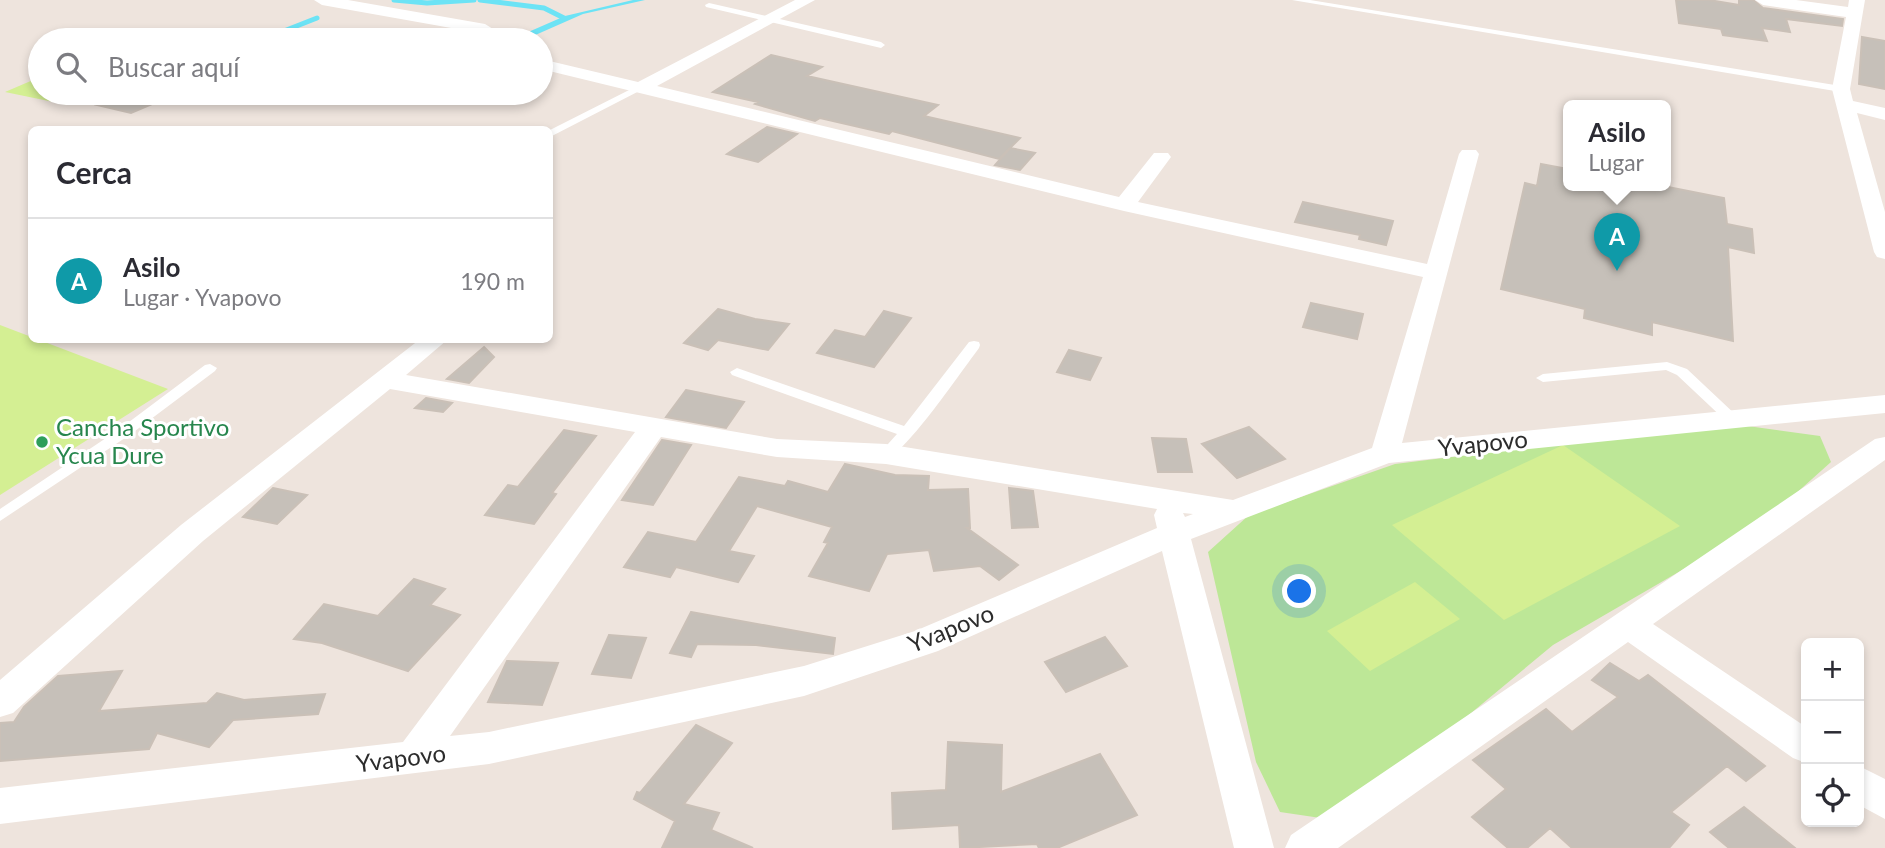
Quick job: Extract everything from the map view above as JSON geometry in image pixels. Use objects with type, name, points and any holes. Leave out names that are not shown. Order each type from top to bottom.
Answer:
[{"type":"street","points":[[322,0],[479,28]]},
{"type":"street","points":[[642,87],[807,0]]},
{"type":"street","points":[[1763,0],[1856,7],[1844,97],[1885,253]]},
{"type":"street","points":[[553,67],[1124,205],[1436,273]]},
{"type":"street","points":[[1844,97],[1885,114]]},
{"type":"street","points":[[1385,454],[1469,154]]},
{"type":"street","points":[[1124,205],[1161,157]]},
{"type":"street","points":[[0,702],[192,533],[430,343]]},
{"type":"street","points":[[385,380],[777,448],[886,454],[1234,511]]},
{"type":"street","name":"Yvapovo","points":[[0,806],[489,748],[804,681],[926,641],[1175,533],[1385,454],[1885,404]]},
{"type":"street","points":[[414,758],[654,427]]},
{"type":"street","points":[[1305,848],[1885,446]]},
{"type":"street","points":[[1165,499],[1254,848]]},
{"type":"street","points":[[1627,624],[1801,744]]},
{"type":"street","points":[[1864,786],[1885,801]]},
{"type":"lane","points":[[1296,0],[1844,97]]},
{"type":"lane","points":[[709,5],[881,45]]},
{"type":"lane","points":[[553,132],[642,87]]},
{"type":"lane","points":[[886,454],[907,432],[974,345]]},
{"type":"lane","points":[[1543,378],[1667,366],[1682,372],[1732,419]]},
{"type":"lane","points":[[0,516],[126,431],[210,368]]},
{"type":"lane","points":[[737,372],[792,388],[843,413],[907,432]]},
{"type":"green space","points":[[28,82],[28,97],[5,92]]},
{"type":"green space","name":"Cancha Sportivo Ycua Dure","points":[[0,325],[28,336],[28,343],[47,343],[168,389],[0,495]]},
{"type":"green space","points":[[1726,423],[1820,436],[1831,462],[1763,523],[1553,645],[1341,821],[1280,812],[1256,762],[1208,552],[1249,515],[1395,464]]},
{"type":"green space","points":[[1563,445],[1680,526],[1504,620],[1392,525]]},
{"type":"green space","points":[[1415,582],[1460,619],[1370,671],[1327,631]]},
{"type":"water","points":[[633,0],[645,0],[583,14],[551,28],[538,28],[565,16]]},
{"type":"building","points":[[1676,0],[1709,0],[1739,5],[1739,0],[1753,0],[1763,8],[1843,19],[1842,26],[1786,19],[1790,32],[1762,28],[1767,41],[1723,35],[1721,29],[1679,23]]},
{"type":"building","points":[[1862,37],[1885,41],[1885,89],[1859,84]]},
{"type":"building","points":[[771,55],[822,67],[807,76],[938,105],[924,116],[1020,138],[999,159],[892,131],[889,134],[820,118],[815,121],[755,104],[758,102],[713,92]]},
{"type":"building","points":[[97,105],[150,105],[131,113]]},
{"type":"building","points":[[767,127],[797,134],[758,162],[727,154]]},
{"type":"building","points":[[1010,148],[1035,153],[1020,170],[995,165]]},
{"type":"building","points":[[1541,164],[1563,168],[1563,191],[1671,191],[1671,188],[1724,198],[1727,224],[1752,229],[1754,253],[1728,247],[1733,341],[1652,322],[1652,335],[1584,318],[1585,309],[1501,289],[1525,183],[1537,186]]},
{"type":"building","points":[[1303,202],[1393,221],[1386,245],[1359,239],[1360,235],[1295,222]]},
{"type":"building","points":[[1311,303],[1363,314],[1357,339],[1303,327]]},
{"type":"building","points":[[718,309],[755,319],[789,324],[768,350],[718,340],[708,350],[684,343]]},
{"type":"building","points":[[884,311],[911,318],[874,367],[817,353],[835,330],[865,337]]},
{"type":"building","points":[[484,347],[494,357],[469,383],[447,379]]},
{"type":"building","points":[[1069,350],[1101,358],[1090,380],[1057,372]]},
{"type":"building","points":[[686,390],[744,402],[726,428],[666,417]]},
{"type":"building","points":[[426,398],[452,403],[443,412],[415,408]]},
{"type":"building","points":[[1249,427],[1285,459],[1237,478],[1202,444]]},
{"type":"building","points":[[564,430],[596,436],[552,493],[556,494],[534,524],[485,515],[508,485],[518,487]]},
{"type":"building","points":[[1152,438],[1186,439],[1192,472],[1158,472]]},
{"type":"building","points":[[662,440],[691,445],[653,505],[622,500]]},
{"type":"building","points":[[845,464],[895,475],[929,476],[928,490],[968,489],[970,528],[967,528],[1018,565],[999,580],[980,566],[934,571],[929,550],[887,554],[869,591],[809,576],[828,543],[824,542],[832,527],[757,506],[729,551],[754,556],[738,582],[676,567],[670,577],[624,567],[648,532],[696,542],[739,477],[785,486],[788,481],[828,492]]},
{"type":"building","points":[[273,488],[307,495],[277,524],[243,517]]},
{"type":"building","points":[[1009,488],[1033,491],[1038,527],[1012,528]]},
{"type":"building","points":[[414,579],[445,589],[430,605],[460,615],[408,671],[322,643],[294,639],[324,604],[378,616]]},
{"type":"building","points":[[691,612],[835,638],[833,654],[756,645],[697,644],[691,657],[670,653]]},
{"type":"building","points":[[609,635],[646,638],[631,678],[592,674]]},
{"type":"building","points":[[1105,637],[1127,666],[1066,692],[1045,662]]},
{"type":"building","points":[[507,661],[558,663],[542,705],[488,702]]},
{"type":"building","points":[[1610,663],[1639,681],[1648,675],[1765,766],[1746,781],[1727,766],[1671,812],[1689,825],[1669,848],[1572,848],[1550,828],[1527,848],[1508,848],[1472,817],[1506,789],[1473,760],[1546,709],[1572,732],[1618,697],[1592,680]]},
{"type":"building","points":[[122,671],[99,711],[207,703],[217,693],[244,700],[325,694],[318,714],[233,720],[209,747],[157,733],[149,749],[0,761],[0,723],[14,722],[24,707],[58,676]]},
{"type":"building","points":[[696,725],[732,743],[684,804],[719,813],[711,830],[753,848],[662,848],[675,821],[634,799],[637,792],[640,793]]},
{"type":"building","points":[[948,742],[1002,745],[1001,792],[1100,754],[1137,815],[1057,848],[1039,848],[1037,844],[960,848],[959,825],[893,829],[892,793],[946,790]]},
{"type":"building","points":[[1744,807],[1795,848],[1729,848],[1710,832]]},
{"type":"waterway","points":[[394,0],[427,3],[474,0]]},
{"type":"waterway","points":[[480,0],[544,8],[564,18]]},
{"type":"waterway","points":[[292,28],[317,18]]},
{"type":"place","name":"Asilo","points":[[1617,271]]},
{"type":"place","name":"Cancha Sportivo Ycua Dure","points":[[42,442]]}]
